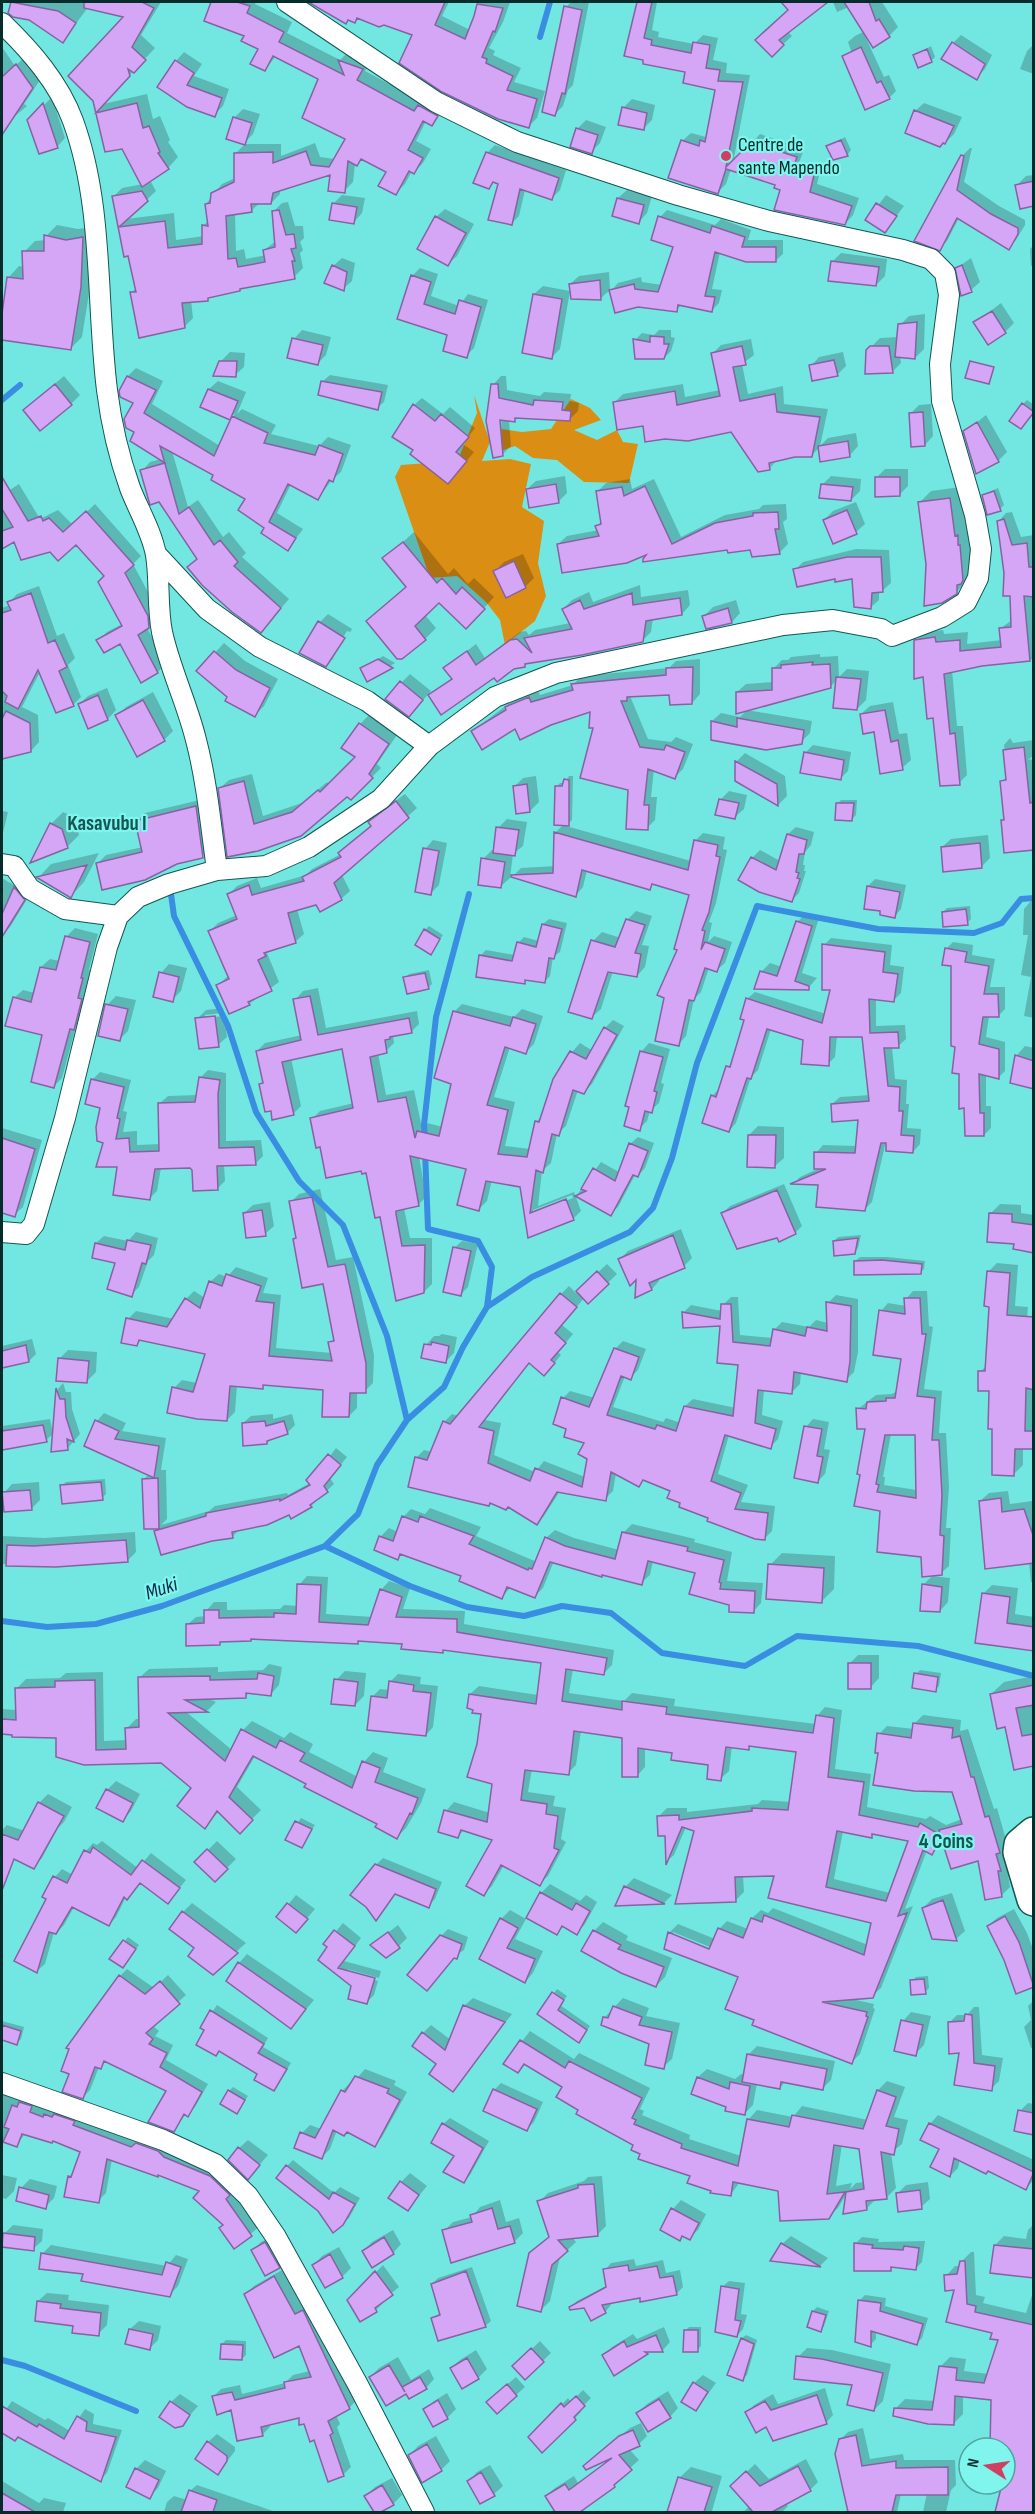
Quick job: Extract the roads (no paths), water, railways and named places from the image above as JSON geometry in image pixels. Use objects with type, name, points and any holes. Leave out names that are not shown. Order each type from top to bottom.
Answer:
[{"type":"highway","points":[[1034,1834],[1021,1845],[1020,1852],[1034,1899]]},
{"type":"street","points":[[2,1232],[26,1234],[34,1224],[43,1200],[90,1024],[107,947],[118,916],[138,897],[169,884],[217,870],[266,866],[309,848],[381,799],[429,746],[495,697],[556,673],[783,625],[833,620],[881,629],[892,636],[942,616],[966,602],[978,578],[981,549],[975,515],[942,401],[940,364],[949,295],[945,273],[931,259],[903,250],[770,220],[678,195],[517,142],[436,102],[286,2]]},
{"type":"street","points":[[2,23],[24,44],[52,81],[72,119],[84,154],[99,276],[107,390],[116,438],[129,485],[156,554],[162,628],[167,655],[197,742],[217,870]]},
{"type":"street","points":[[156,554],[207,609],[260,647],[367,701],[429,746]]},
{"type":"street","points":[[2,864],[14,866],[30,889],[65,909],[118,916]]},
{"type":"street","points":[[2,2083],[163,2140],[215,2164],[248,2196],[276,2238],[357,2383],[424,2512]]},
{"type":"waterway","points":[[540,37],[550,2]]},
{"type":"waterway","points":[[2,400],[20,385]]},
{"type":"waterway","points":[[170,887],[174,916],[228,1026],[256,1112],[299,1181],[343,1225],[387,1336],[407,1420]]},
{"type":"waterway","points":[[425,1141],[424,1125],[436,1017],[469,894]]},
{"type":"waterway","name":"Muki","points":[[2,1621],[47,1627],[96,1624],[162,1606],[325,1546],[358,1514],[377,1465],[407,1420],[444,1387],[463,1347],[487,1307],[532,1277],[630,1232],[653,1208],[672,1158],[697,1063],[757,906],[878,929],[974,933],[1002,923],[1021,899],[1034,898]]},
{"type":"waterway","points":[[425,1151],[428,1229],[478,1241],[492,1267],[487,1307]]},
{"type":"waterway","points":[[325,1546],[410,1586],[467,1607],[524,1616],[562,1606],[611,1613],[662,1653],[745,1666],[797,1636],[918,1646],[1034,1676]]},
{"type":"waterway","points":[[2,2360],[25,2366],[136,2411]]},
{"type":"place","name":"Centre de sante Mapendo","points":[[726,156]]},
{"type":"district","name":"Kasavubu I","points":[[107,823]]},
{"type":"district","name":"4 Coins","points":[[946,1841]]}]
